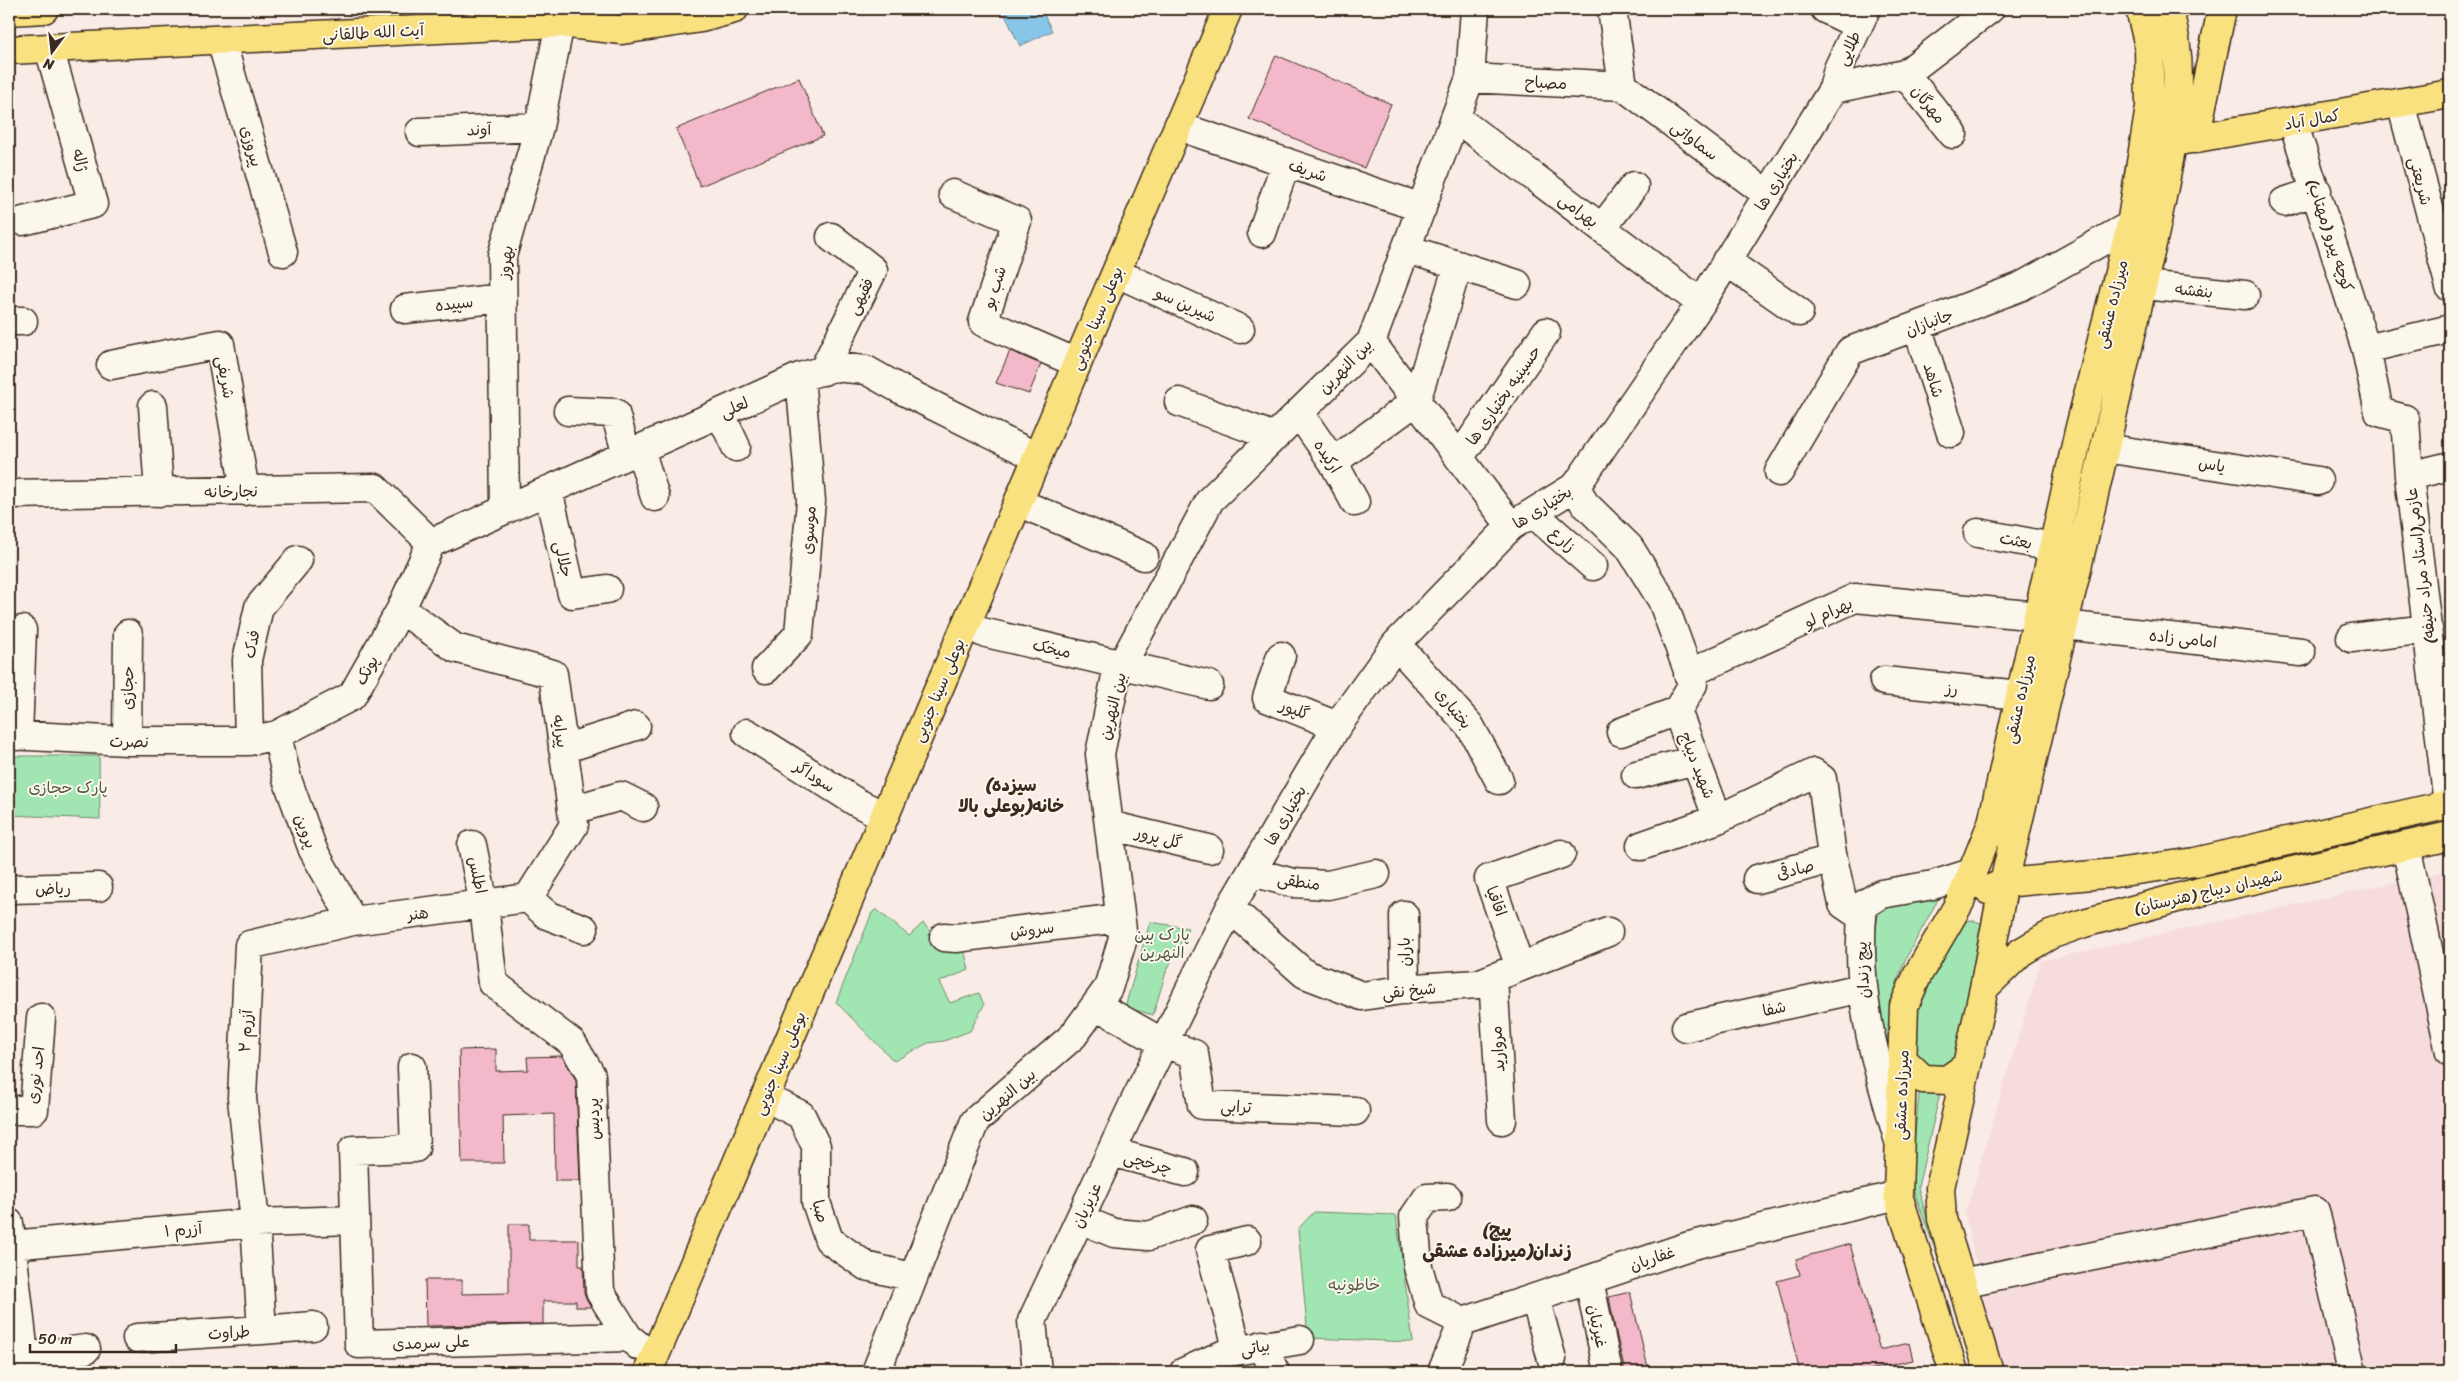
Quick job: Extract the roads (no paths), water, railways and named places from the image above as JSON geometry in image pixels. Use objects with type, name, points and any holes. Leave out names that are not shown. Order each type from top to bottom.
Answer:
[{"type":"main road","points":[[9,10],[44,9]]},
{"type":"main road","name":"آیت الله طالقانی","points":[[9,50],[221,40],[561,16],[622,30],[701,18],[734,9]]},
{"type":"main road","name":"بوعلی سینا جنوبی","points":[[657,1367],[884,816],[1228,9]]},
{"type":"main road","name":"بوعلی سینا جنوبی","points":[[657,1367],[781,1105],[1247,9]]},
{"type":"main road","name":"میرزاده عشقی","points":[[1987,1372],[1942,1219],[1940,1188],[1984,988],[2004,883],[2143,285],[2143,228],[2150,108],[2149,46],[2140,9]]},
{"type":"main road","points":[[2184,140],[2222,9]]},
{"type":"main road","name":"میرزاده عشقی","points":[[1954,1372],[1898,1195],[1904,1006],[1918,974],[1960,902],[1992,823],[2079,431],[2143,228],[2184,140],[2177,103],[2177,14]]},
{"type":"main road","name":"کمال آباد","points":[[2184,140],[2450,94]]},
{"type":"main road","name":"شهیدان دیباج (هنرستان)","points":[[1960,902],[2004,883],[2115,873],[2195,862],[2449,804]]},
{"type":"main road","name":"شهیدان دیباج (هنرستان)","points":[[1984,988],[2021,952],[2050,935],[2101,918],[2203,891],[2450,836]]},
{"type":"main road","points":[[2195,862],[2203,891]]},
{"type":"main road","points":[[1903,1060],[1923,1080],[1947,1080],[1967,1066]]},
{"type":"street","name":"بین النهرین","points":[[876,1372],[975,1121],[1073,1036],[1108,988],[1124,938],[1100,754],[1116,676],[1210,500],[1371,342],[1470,78],[1475,9]]},
{"type":"street","points":[[1612,9],[1622,86]]},
{"type":"street","points":[[1825,9],[1862,17]]},
{"type":"street","points":[[1833,89],[1905,74],[1990,9]]},
{"type":"street","name":"بهروز","points":[[504,508],[502,256],[539,127],[561,16]]},
{"type":"street","name":"طلایی","points":[[1833,89],[1838,69],[1862,17]]},
{"type":"street","name":"پیروزی","points":[[221,40],[283,252]]},
{"type":"street","name":"ژاله","points":[[23,221],[93,204],[50,48]]},
{"type":"street","name":"مهرگان","points":[[1905,74],[1953,134]]},
{"type":"street","name":"مصباح","points":[[1470,78],[1622,86]]},
{"type":"street","name":"سماواتی","points":[[1622,86],[1767,194]]},
{"type":"street","name":"بختیاری ها","points":[[1163,1043],[1230,908],[1337,726],[1396,644],[1522,519],[1576,486],[1701,303],[1833,89]]},
{"type":"street","name":"شریعتی","points":[[2401,103],[2450,287]]},
{"type":"street","name":"بهرامی","points":[[1456,118],[1701,303]]},
{"type":"street","name":"کوچه پیرو (مهتاب)","points":[[2293,122],[2366,349]]},
{"type":"street","name":"آوند","points":[[420,132],[539,127]]},
{"type":"street","name":"شریف","points":[[1194,132],[1422,208]]},
{"type":"street","points":[[1262,233],[1286,162]]},
{"type":"street","points":[[1602,228],[1634,186]]},
{"type":"street","points":[[2284,202],[2317,192]]},
{"type":"street","name":"شب بو","points":[[953,194],[1017,220],[983,322],[1077,363]]},
{"type":"street","name":"جانبازان","points":[[1779,472],[1850,351],[2020,288],[2143,228]]},
{"type":"street","name":"فقیهی","points":[[812,374],[873,270],[831,237]]},
{"type":"street","points":[[1407,249],[1517,284]]},
{"type":"street","points":[[1726,261],[1799,312]]},
{"type":"street","points":[[1333,462],[1416,401],[1458,265]]},
{"type":"street","name":"شیرین سو","points":[[1132,280],[1240,329]]},
{"type":"street","name":"بنفشه","points":[[2143,285],[2245,295]]},
{"type":"street","name":"سپیده","points":[[405,309],[502,298]]},
{"type":"street","name":"شاهد","points":[[1917,326],[1951,433]]},
{"type":"street","points":[[2366,349],[2450,329]]},
{"type":"street","name":"حسینیه بختیاری ها","points":[[1459,458],[1546,332]]},
{"type":"street","name":"زارع","points":[[1371,342],[1459,458],[1522,519],[1593,566]]},
{"type":"street","name":"شریفی","points":[[111,365],[220,344],[245,491]]},
{"type":"street","name":"عازمی(استاد مراد حنیفه)","points":[[2366,349],[2379,412],[2405,419],[2409,476],[2428,629],[2441,657],[2449,804]]},
{"type":"street","name":"لعلی","points":[[431,543],[504,508],[720,413],[812,374],[834,367],[866,370],[1037,458]]},
{"type":"street","name":"موسوی","points":[[766,669],[800,634],[811,501],[812,374]]},
{"type":"street","points":[[1179,402],[1274,437]]},
{"type":"street","points":[[152,406],[159,492]]},
{"type":"street","points":[[568,411],[615,412],[655,498]]},
{"type":"street","points":[[720,413],[736,447]]},
{"type":"street","name":"ارکیده","points":[[1299,413],[1333,462],[1354,502]]},
{"type":"street","name":"یاس","points":[[2105,448],[2318,481]]},
{"type":"street","points":[[2409,476],[2450,466]]},
{"type":"street","name":"شهید دیباج","points":[[1576,486],[1584,503],[1628,547],[1662,600],[1693,684],[1677,711],[1718,819],[1814,774],[1822,778],[1833,859],[1843,904],[1862,917]]},
{"type":"street","name":"نجارخانه","points":[[9,494],[374,488],[431,543]]},
{"type":"street","name":"جلالی","points":[[548,490],[572,594],[607,589]]},
{"type":"street","points":[[1034,509],[1144,556]]},
{"type":"street","name":"بعثت","points":[[1978,533],[2053,546]]},
{"type":"street","name":"پونک","points":[[249,742],[277,735],[352,696],[401,609],[431,543]]},
{"type":"street","name":"فدک","points":[[249,742],[247,660],[259,607],[298,560]]},
{"type":"street","name":"بهرام لو","points":[[1688,674],[1854,598],[2038,616]]},
{"type":"street","name":"پیرایه","points":[[401,609],[455,648],[553,674],[574,825],[528,898]]},
{"type":"street","name":"امامی زاده","points":[[2064,625],[2302,652]]},
{"type":"street","points":[[2351,638],[2428,629]]},
{"type":"street","points":[[13,735],[22,630]]},
{"type":"street","name":"میخک","points":[[982,632],[1209,686]]},
{"type":"street","name":"حجازی","points":[[126,741],[128,634]]},
{"type":"street","name":"بختیاری","points":[[1396,644],[1470,726],[1499,780]]},
{"type":"street","name":"گلپور","points":[[1281,656],[1267,698],[1337,726]]},
{"type":"street","name":"رز","points":[[1884,681],[2020,695]]},
{"type":"street","points":[[1621,732],[1677,711]]},
{"type":"street","points":[[563,749],[636,726]]},
{"type":"street","name":"سوداگر","points":[[747,733],[856,802],[884,816]]},
{"type":"street","name":"نصرت","points":[[13,735],[126,741],[249,742]]},
{"type":"street","name":"پروین","points":[[277,735],[287,778],[313,850],[352,921]]},
{"type":"street","points":[[1636,775],[1696,760]]},
{"type":"street","points":[[572,810],[621,796],[643,807]]},
{"type":"street","points":[[1641,846],[1718,819]]},
{"type":"street","name":"گل پرور","points":[[1108,825],[1209,849]]},
{"type":"street","name":"اطلس","points":[[472,845],[484,905]]},
{"type":"street","points":[[2406,846],[2450,1052]]},
{"type":"street","name":"اقاقیا","points":[[1520,967],[1489,879],[1561,854]]},
{"type":"street","name":"صادقی","points":[[1757,878],[1833,859]]},
{"type":"street","name":"منطقی","points":[[1252,872],[1293,883],[1328,885],[1376,874]]},
{"type":"street","name":"پیچ زندان","points":[[1900,1144],[1879,1075],[1863,1003],[1859,938],[1863,905],[1881,894],[1934,885],[1971,873]]},
{"type":"street","name":"ریاض","points":[[9,889],[98,887]]},
{"type":"street","points":[[484,905],[528,898],[547,915],[584,929]]},
{"type":"street","name":"هنر","points":[[352,921],[484,905]]},
{"type":"street","name":"پردیس","points":[[484,905],[493,983],[572,1043],[591,1075],[600,1292],[628,1337],[657,1367]]},
{"type":"street","name":"شیخ نقی","points":[[1230,908],[1305,974],[1362,996],[1405,990],[1478,984],[1608,932]]},
{"type":"street","name":"باران","points":[[1404,915],[1405,990]]},
{"type":"street","name":"سروش","points":[[944,937],[956,938],[1120,918]]},
{"type":"street","name":"آزرم ۲","points":[[255,1223],[242,1098],[249,945],[352,921]]},
{"type":"street","name":"مروارید","points":[[1493,978],[1502,1120]]},
{"type":"street","name":"شفا","points":[[1686,1027],[1862,988]]},
{"type":"street","points":[[1096,1004],[1163,1043]]},
{"type":"street","name":"احد نوری","points":[[9,1110],[34,1110],[41,1018]]},
{"type":"street","name":"ترابی","points":[[1163,1043],[1194,1054],[1202,1105],[1355,1111]]},
{"type":"street","name":"عزیزیان","points":[[1037,1372],[1032,1320],[1163,1043]]},
{"type":"street","points":[[356,1220],[353,1150],[415,1148],[412,1067]]},
{"type":"street","name":"صبا","points":[[781,1105],[801,1115],[816,1146],[816,1202],[830,1240],[866,1266],[912,1277]]},
{"type":"street","name":"چرخچی","points":[[1111,1152],[1185,1172]]},
{"type":"street","name":"غفاریان","points":[[1464,1322],[1689,1246],[1898,1195]]},
{"type":"street","points":[[1442,1372],[1464,1322],[1429,1305],[1418,1267],[1414,1217],[1427,1198],[1447,1197]]},
{"type":"street","points":[[1961,1283],[2315,1211],[2352,1372]]},
{"type":"street","points":[[1080,1219],[1114,1233],[1149,1236],[1193,1220]]},
{"type":"street","name":"علی سرمدی","points":[[356,1220],[359,1344],[628,1337]]},
{"type":"street","name":"آزرم ۱","points":[[10,1234],[356,1220]]},
{"type":"street","name":"طراوت","points":[[255,1223],[262,1330]]},
{"type":"street","points":[[10,1234],[15,1325],[25,1364],[86,1348]]},
{"type":"street","points":[[1247,1241],[1210,1250],[1242,1355],[1275,1372]]},
{"type":"street","name":"غیرتیان","points":[[1589,1280],[1608,1372]]},
{"type":"street","points":[[1535,1298],[1552,1359]]},
{"type":"street","name":"طراوت","points":[[137,1338],[313,1326]]},
{"type":"street","name":"بیاتی","points":[[1184,1372],[1300,1340]]},
{"type":"street","points":[[1037,1372],[1048,1372]]},
{"type":"water","points":[[1002,9],[1041,9],[1052,31],[1020,46]]},
{"type":"district","name":"(سیزده خانه(بوعلی بالا","points":[[1011,795]]},
{"type":"district","name":"(پیچ زندان(میرزاده عشقی","points":[[1497,1240]]},
{"type":"park label","name":"پارک حجازی","points":[[68,787]]},
{"type":"park label","name":"پارک بین النهرین","points":[[1162,943]]},
{"type":"park label","name":"خاطونیه","points":[[1354,1284]]}]
